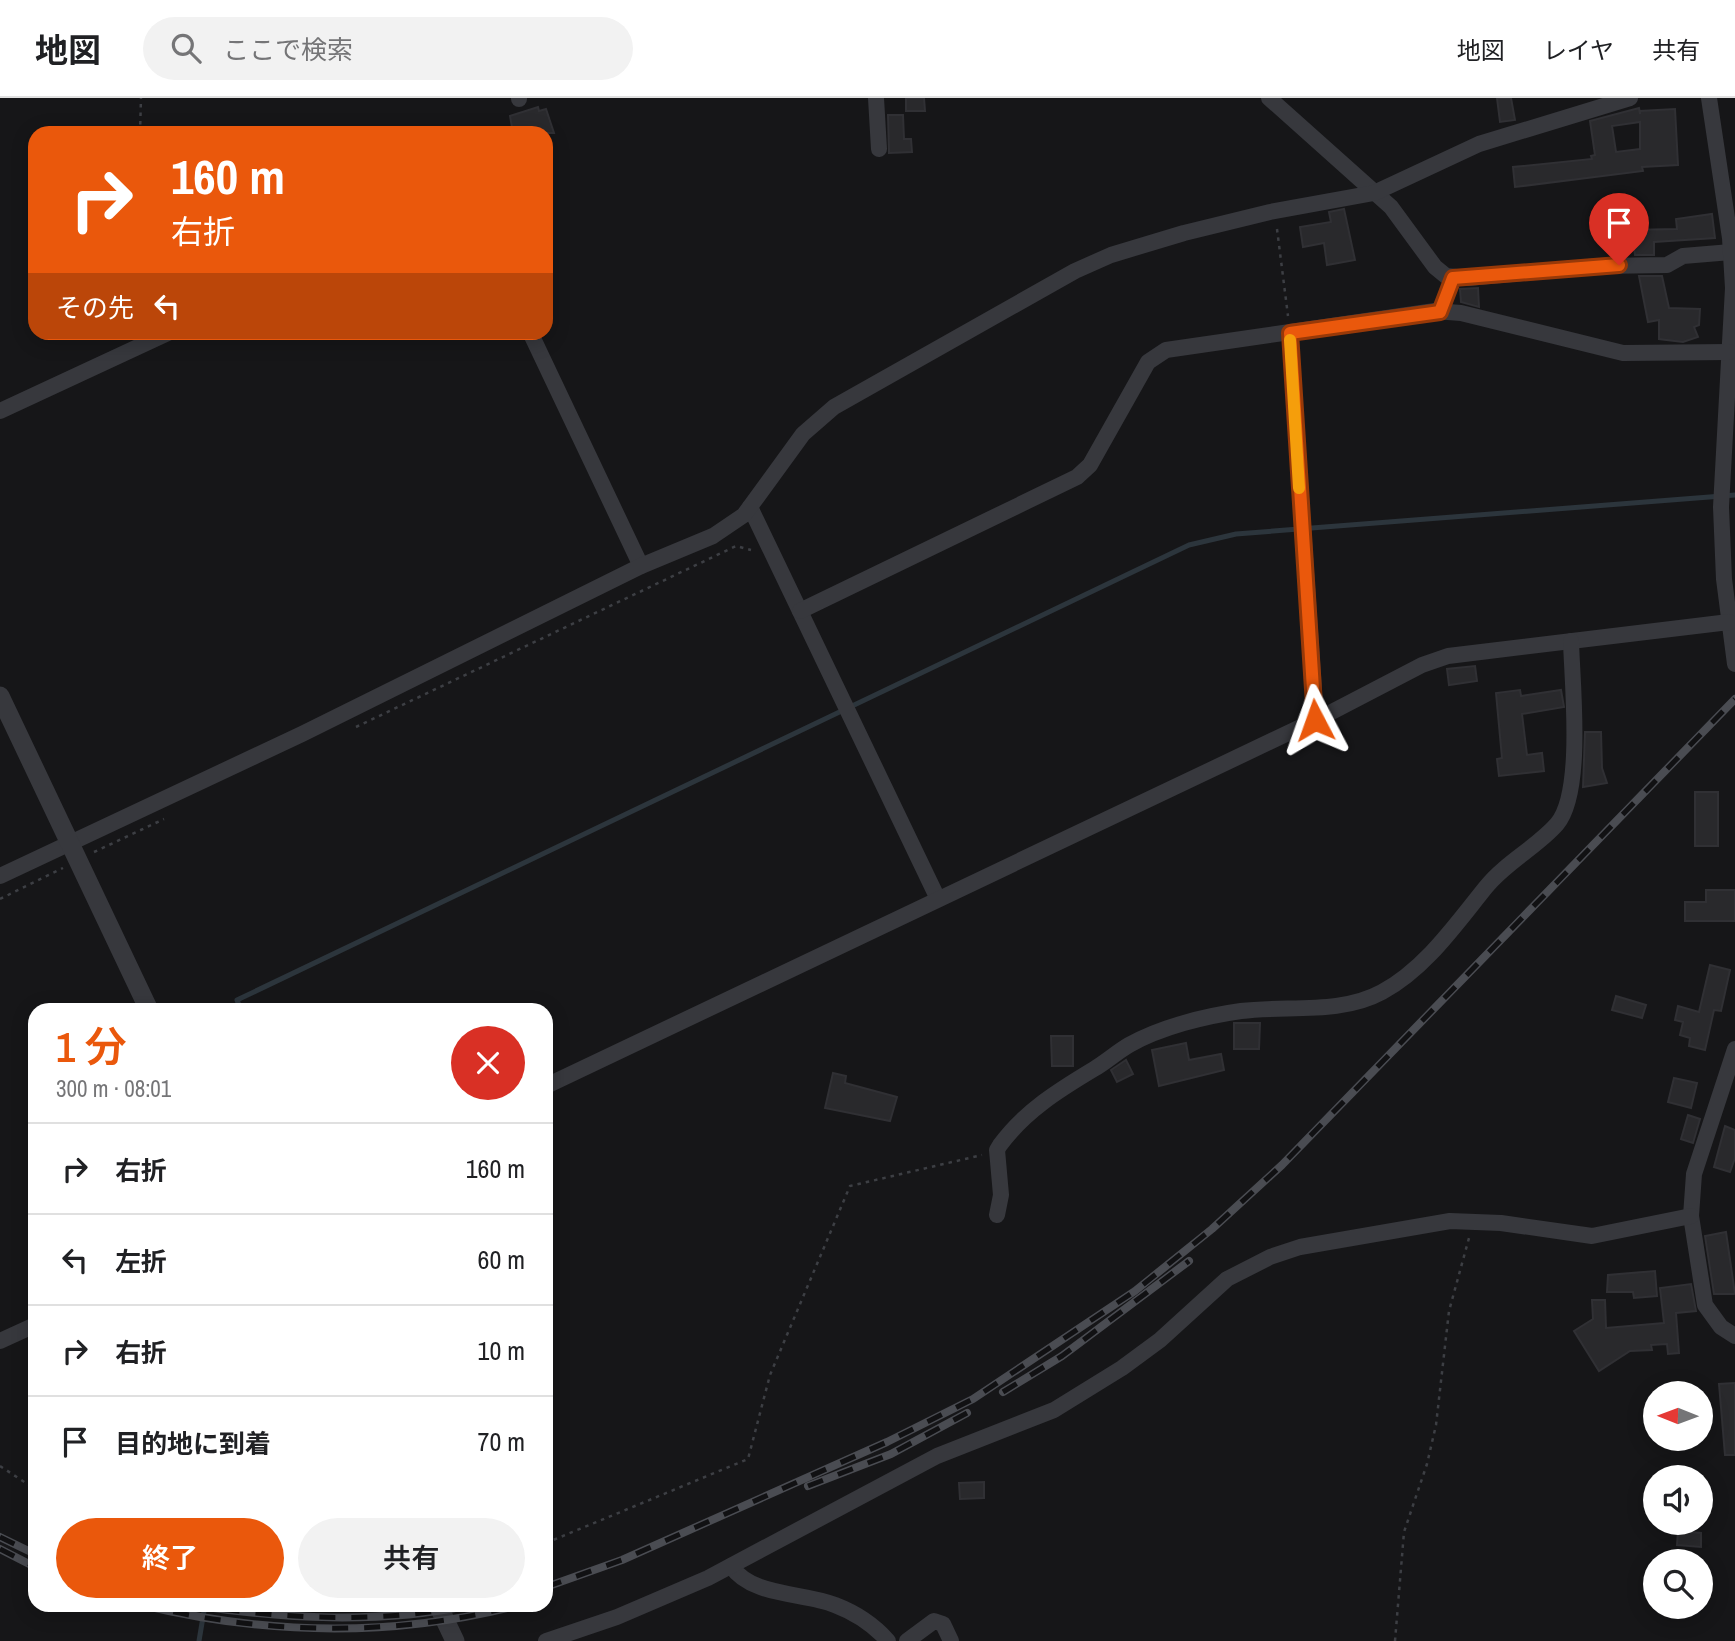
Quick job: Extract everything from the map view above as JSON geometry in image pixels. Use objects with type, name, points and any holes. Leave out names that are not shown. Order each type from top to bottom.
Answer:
[{"type":"street","points":[[876,98],[879,149]]},
{"type":"street","points":[[1269,98],[1376,192],[1405,223],[1435,267],[1453,278],[1599,266],[1667,265],[1683,256],[1731,252]]},
{"type":"street","points":[[0,876],[74,852],[302,734],[641,566],[713,536],[750,508],[803,434],[834,407],[1052,283],[1111,256],[1275,211],[1376,192],[1479,144],[1630,98]]},
{"type":"street","points":[[1709,98],[1731,252],[1733,289],[1729,352],[1728,507],[1729,622],[1735,664]]},
{"type":"street","points":[[1440,312],[1453,278]]},
{"type":"street","points":[[800,611],[1077,477],[1090,465],[1148,362],[1161,352],[1440,312],[1469,314],[1623,353],[1729,352]]},
{"type":"street","points":[[1290,333],[1315,720]]},
{"type":"street","points":[[0,411],[153,340]]},
{"type":"street","points":[[534,340],[641,566]]},
{"type":"street","points":[[750,508],[939,899]]},
{"type":"street","points":[[553,1083],[1315,720],[1422,665],[1448,656],[1729,622]]},
{"type":"street","points":[[997,1215],[1001,1195],[998,1150],[1023,1119],[1067,1083],[1147,1036],[1240,1011],[1350,1003],[1382,992],[1405,976],[1444,939],[1510,861],[1556,825],[1563,813],[1574,764],[1571,641]]},
{"type":"street","points":[[0,696],[146,1003]]},
{"type":"street","points":[[1735,1049],[1728,1091],[1694,1174],[1691,1216],[1705,1305],[1721,1328],[1735,1336]]},
{"type":"street","points":[[546,1641],[617,1616],[731,1566],[937,1456],[1054,1410],[1122,1368],[1160,1340],[1217,1287],[1249,1265],[1300,1247],[1425,1224],[1473,1221],[1592,1236],[1691,1216]]},
{"type":"street","points":[[0,1341],[28,1328]]},
{"type":"street","points":[[731,1566],[745,1581],[834,1604],[858,1615],[872,1623],[888,1641]]},
{"type":"street","points":[[441,1612],[455,1641]]},
{"type":"street","points":[[907,1641],[934,1621],[943,1624],[951,1641]]},
{"type":"path","points":[[140,126],[141,98]]},
{"type":"path","points":[[1275,211],[1290,333]]},
{"type":"path","points":[[355,727],[736,546],[747,547],[756,556]]},
{"type":"path","points":[[0,899],[74,852],[168,817]]},
{"type":"path","points":[[553,1540],[748,1459],[770,1376],[850,1186],[998,1150]]},
{"type":"path","points":[[1395,1641],[1404,1532],[1433,1438],[1449,1311],[1473,1221]]},
{"type":"path","points":[[0,1466],[28,1484]]},
{"type":"building","points":[[906,98],[924,98],[925,111],[906,111]]},
{"type":"building","points":[[1497,98],[1511,98],[1515,120],[1500,122]]},
{"type":"building","points":[[538,107],[539,111],[546,109],[552,126],[512,126],[510,116]]},
{"type":"building","points":[[1639,108],[1640,114],[1640,111],[1675,109],[1678,165],[1642,167],[1643,171],[1515,187],[1513,167],[1592,159],[1591,156],[1595,155],[1590,121]],"holes":[[[1640,122],[1640,149],[1616,152],[1612,126]]]},
{"type":"building","points":[[888,115],[903,115],[904,139],[911,139],[912,152],[889,153]]},
{"type":"building","points":[[1344,209],[1355,260],[1327,265],[1324,243],[1303,247],[1300,227],[1331,222],[1329,212]]},
{"type":"building","points":[[1712,214],[1715,238],[1654,242],[1654,255],[1635,255],[1634,248],[1628,248],[1628,230],[1677,229],[1676,219]]},
{"type":"building","points":[[1639,276],[1662,276],[1669,308],[1700,309],[1699,325],[1694,327],[1698,337],[1683,342],[1659,339],[1659,320],[1648,322]]},
{"type":"building","points":[[1478,288],[1479,307],[1461,302],[1460,289]]},
{"type":"building","points":[[1475,666],[1477,681],[1449,685],[1447,669]]},
{"type":"building","points":[[1520,690],[1521,696],[1561,690],[1564,707],[1522,714],[1527,755],[1542,753],[1544,771],[1499,776],[1497,759],[1502,758],[1496,693]]},
{"type":"building","points":[[1585,732],[1601,732],[1602,768],[1607,783],[1583,787]]},
{"type":"building","points":[[1695,792],[1718,792],[1718,846],[1695,846]]},
{"type":"building","points":[[1706,890],[1735,890],[1735,921],[1685,921],[1685,902],[1706,902]]},
{"type":"building","points":[[1710,965],[1730,970],[1721,1011],[1714,1010],[1705,1050],[1689,1046],[1690,1038],[1680,1035],[1683,1022],[1675,1020],[1678,1006],[1699,1012]]},
{"type":"building","points":[[1616,996],[1646,1005],[1642,1018],[1612,1010]]},
{"type":"building","points":[[1234,1023],[1260,1023],[1259,1049],[1234,1049]]},
{"type":"building","points":[[1051,1036],[1073,1036],[1073,1066],[1052,1066]]},
{"type":"building","points":[[1186,1043],[1189,1060],[1221,1054],[1224,1070],[1159,1086],[1152,1050]]},
{"type":"building","points":[[1126,1060],[1133,1074],[1117,1082],[1111,1070]]},
{"type":"building","points":[[833,1073],[846,1076],[845,1083],[897,1097],[890,1121],[825,1108]]},
{"type":"building","points":[[1674,1078],[1697,1083],[1691,1108],[1668,1102]]},
{"type":"building","points":[[1688,1115],[1700,1119],[1693,1143],[1681,1139]]},
{"type":"building","points":[[1725,1126],[1735,1130],[1735,1158],[1730,1172],[1714,1167]]},
{"type":"building","points":[[1726,1232],[1735,1294],[1714,1294],[1705,1236]]},
{"type":"building","points":[[1655,1271],[1657,1296],[1634,1298],[1633,1292],[1607,1292],[1608,1275]]},
{"type":"building","points":[[1691,1284],[1696,1311],[1676,1313],[1679,1353],[1668,1354],[1667,1344],[1651,1345],[1652,1350],[1630,1351],[1599,1371],[1574,1331],[1593,1319],[1592,1300],[1605,1300],[1606,1328],[1664,1323],[1660,1288]]},
{"type":"building","points":[[1735,1383],[1735,1455],[1725,1455],[1719,1384]]},
{"type":"building","points":[[984,1482],[984,1498],[960,1499],[959,1483]]},
{"type":"building","points":[[1678,1535],[1701,1535],[1701,1547],[1677,1545]]},
{"type":"waterway","points":[[238,1003],[237,1000],[1189,545],[1236,534],[1735,495]]},
{"type":"waterway","points":[[199,1641],[204,1612]]},
{"type":"railway","points":[[553,1585],[622,1560],[887,1442],[973,1399],[1135,1291],[1212,1229],[1282,1165],[1735,699]]},
{"type":"railway","points":[[1003,1392],[1062,1356],[1189,1261]]},
{"type":"railway","points":[[808,1486],[891,1454],[967,1413]]},
{"type":"railway","points":[[0,1537],[28,1551]]},
{"type":"railway","points":[[0,1549],[28,1563]]},
{"type":"railway","points":[[175,1612],[284,1627],[331,1628],[425,1623],[486,1612]]},
{"type":"railway","points":[[246,1612],[332,1617],[428,1612]]},
{"type":"slow traffic","points":[[1290,340],[1299,488]]},
{"type":"route","points":[[1315,720],[1290,333],[1415,313],[1440,312],[1453,278],[1619,265]]}]
